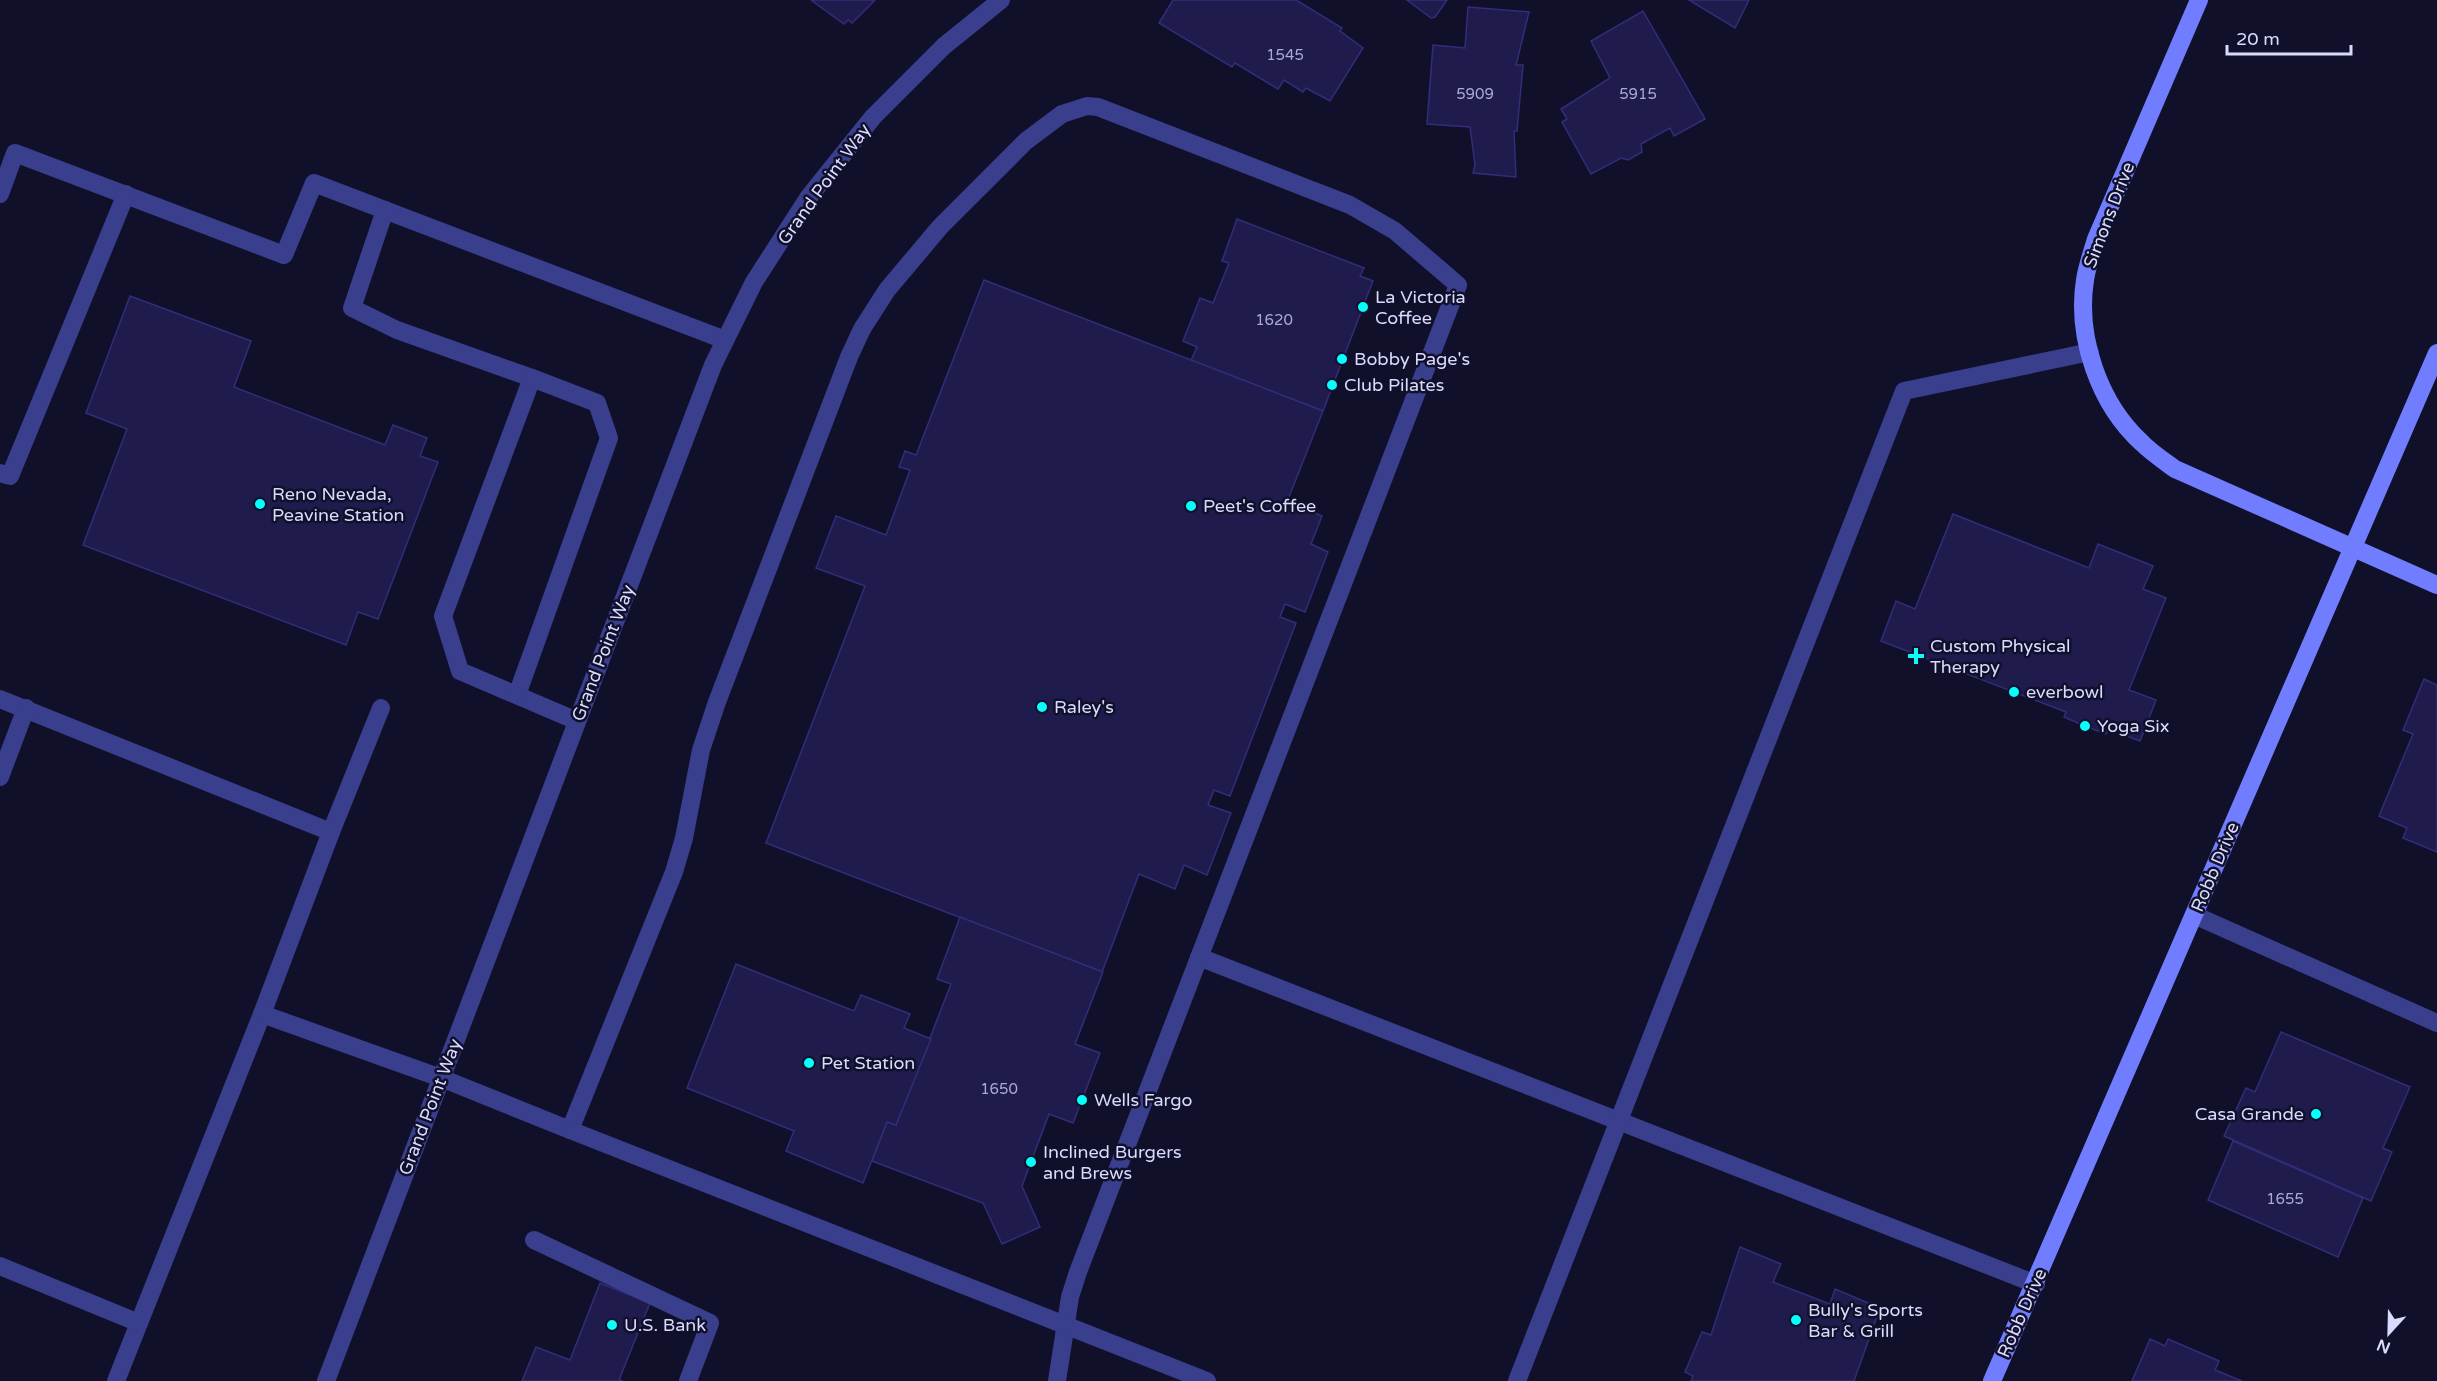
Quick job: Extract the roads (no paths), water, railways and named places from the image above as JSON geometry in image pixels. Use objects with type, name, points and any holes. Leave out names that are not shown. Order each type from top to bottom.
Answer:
[{"type":"main road","name":"Simons Drive","points":[[2199,0],[2096,239],[2085,280],[2084,328],[2094,369],[2113,409],[2141,443],[2175,469],[2437,585]]},
{"type":"main road","name":"Robb Drive","points":[[1992,1381],[2036,1284],[2437,353]]},
{"type":"street","name":"Grand Point Way","points":[[326,1381],[712,365],[754,282],[808,198],[866,126],[944,46],[1001,0]]},
{"type":"street","points":[[570,1130],[674,872],[684,838],[701,750],[717,702],[849,357],[862,329],[887,290],[940,227],[1026,141],[1062,114],[1088,106],[1112,111],[1350,205],[1395,231],[1458,285],[1078,1272],[1065,1324],[1057,1381]]},
{"type":"street","points":[[0,194],[15,153],[284,255],[314,183],[725,340]]},
{"type":"street","points":[[0,472],[10,476],[126,194]]},
{"type":"street","points":[[385,210],[352,308],[397,330],[597,403],[609,438],[517,695]]},
{"type":"street","points":[[1517,1381],[1904,391],[2090,352]]},
{"type":"street","points":[[532,378],[443,616],[460,671],[577,721]]},
{"type":"street","points":[[0,699],[331,832]]},
{"type":"street","points":[[0,777],[26,708]]},
{"type":"street","points":[[116,1381],[381,708]]},
{"type":"street","points":[[2194,915],[2437,1023]]},
{"type":"street","points":[[1199,957],[2036,1284]]},
{"type":"street","points":[[262,1014],[441,1078],[1065,1324],[1182,1376],[1207,1381]]},
{"type":"street","points":[[534,1240],[710,1323],[688,1381]]},
{"type":"street","points":[[0,1266],[139,1323]]},
{"type":"place","name":"La Victoria Coffee","points":[[1363,307]]},
{"type":"place","name":"Bobby Page's","points":[[1342,359]]},
{"type":"place","name":"Club Pilates","points":[[1332,385]]},
{"type":"place","name":"Reno Nevada, Peavine Station","points":[[260,504]]},
{"type":"place","name":"Peet's Coffee","points":[[1191,506]]},
{"type":"place","name":"Custom Physical Therapy","points":[[1916,656]]},
{"type":"place","name":"everbowl","points":[[2014,692]]},
{"type":"place","name":"Raley's","points":[[1042,707]]},
{"type":"place","name":"Yoga Six","points":[[2085,726]]},
{"type":"place","name":"Pet Station","points":[[809,1063]]},
{"type":"place","name":"Wells Fargo","points":[[1082,1100]]},
{"type":"place","name":"Casa Grande","points":[[2316,1114]]},
{"type":"place","name":"Inclined Burgers and Brews","points":[[1031,1162]]},
{"type":"place","name":"Bully's Sports Bar & Grill","points":[[1796,1320]]},
{"type":"place","name":"U.S. Bank","points":[[612,1325]]}]
